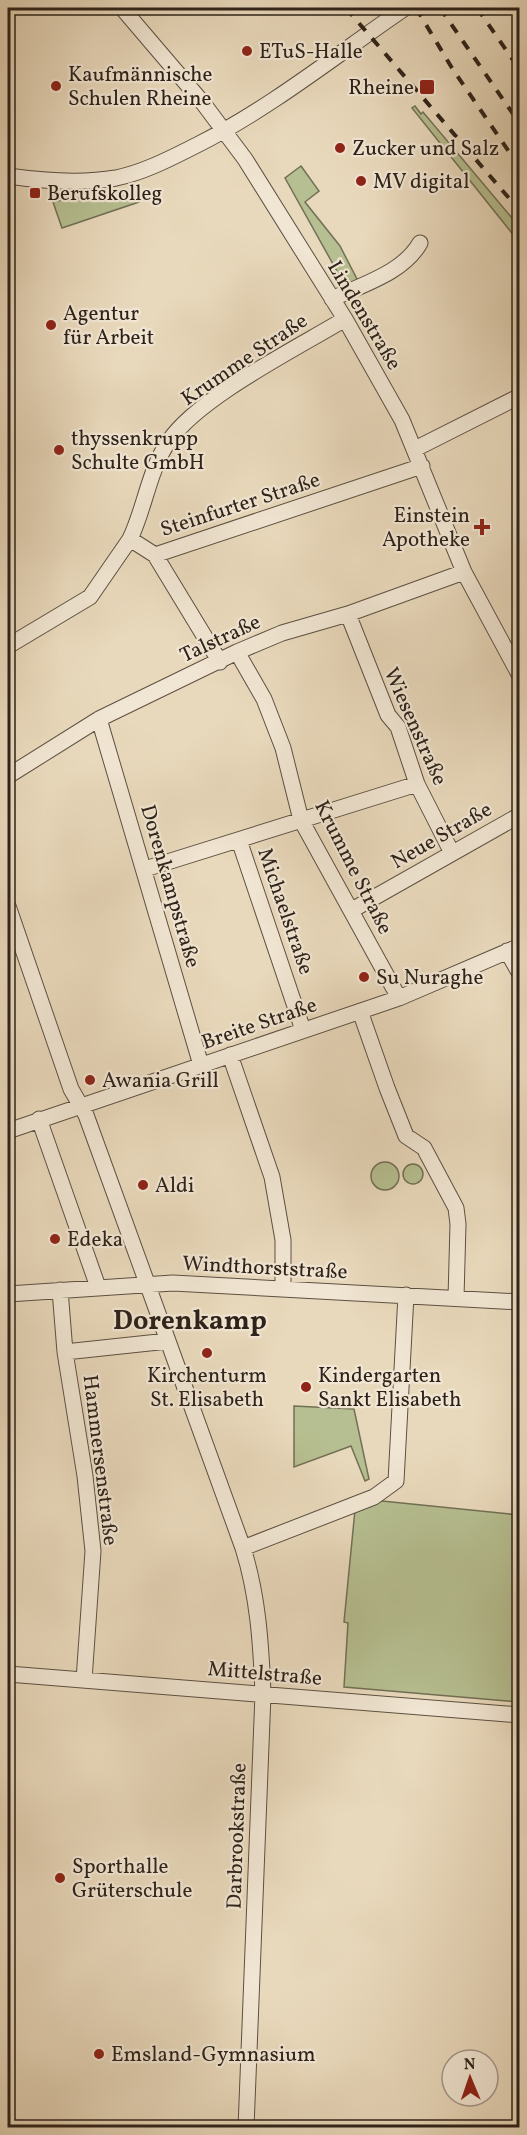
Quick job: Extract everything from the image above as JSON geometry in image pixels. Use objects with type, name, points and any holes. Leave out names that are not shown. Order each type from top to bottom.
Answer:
[{"type":"street","name":"Lindenstraße","points":[[122,8],[245,159],[345,319],[402,420],[464,572],[519,676]]},
{"type":"street","points":[[8,176],[69,181],[117,177],[165,162],[276,100],[385,13],[405,8]]},
{"type":"street","points":[[332,299],[401,266],[413,256],[420,243]]},
{"type":"street","name":"Krumme Straße","points":[[130,539],[153,476],[169,441],[201,409],[345,319]]},
{"type":"street","points":[[415,449],[519,396]]},
{"type":"street","name":"Steinfurter Straße","points":[[130,539],[155,555],[422,466]]},
{"type":"street","points":[[8,646],[90,597],[130,539]]},
{"type":"street","points":[[155,555],[219,662]]},
{"type":"street","name":"Talstraße","points":[[8,776],[99,719],[237,652],[282,633],[348,614],[464,572]]},
{"type":"street","name":"Wiesenstraße","points":[[348,614],[388,715],[398,728],[417,784],[452,853]]},
{"type":"street","name":"Krumme Straße","points":[[237,652],[268,709],[283,748],[301,820],[399,998]]},
{"type":"street","name":"Dorenkampstraße","points":[[99,719],[201,1065]]},
{"type":"street","points":[[145,869],[417,784]]},
{"type":"street","name":"Neue Straße","points":[[352,910],[519,815]]},
{"type":"street","name":"Michaelstraße","points":[[239,840],[303,1030]]},
{"type":"street","name":"Darbrookstraße","points":[[8,906],[71,1089],[79,1104],[149,1285],[253,1581],[260,1628],[263,1694],[246,2127]]},
{"type":"street","points":[[513,949],[519,974]]},
{"type":"street","name":"Breite Straße","points":[[8,1131],[79,1104],[399,998],[513,949]]},
{"type":"street","points":[[360,1011],[406,1136],[424,1148],[456,1208],[459,1224],[456,1298]]},
{"type":"street","points":[[230,1055],[272,1178],[283,1240],[283,1289]]},
{"type":"street","points":[[39,1119],[98,1287]]},
{"type":"street","name":"Windthorststraße","points":[[8,1294],[173,1283],[519,1302]]},
{"type":"street","name":"Hammersenstraße","points":[[60,1290],[65,1352],[85,1476],[93,1551],[84,1680]]},
{"type":"street","points":[[243,1548],[374,1497],[396,1480],[406,1295]]},
{"type":"street","points":[[65,1352],[168,1341]]},
{"type":"street","name":"Mittelstraße","points":[[8,1674],[519,1715]]},
{"type":"green space","points":[[415,106],[421,114],[423,112],[517,224],[519,242],[412,108]]},
{"type":"green space","points":[[301,166],[319,191],[305,202],[340,246],[358,281],[350,285],[343,282],[285,178]]},
{"type":"green space","points":[[135,196],[139,202],[62,228],[53,202],[71,198]]},
{"type":"green space","points":[[385,1162],[395,1166],[399,1176],[395,1186],[385,1190],[375,1186],[371,1176],[375,1166]]},
{"type":"green space","points":[[413,1164],[420,1167],[423,1174],[420,1181],[413,1184],[406,1181],[403,1174],[406,1167]]},
{"type":"green space","points":[[294,1406],[354,1409],[369,1479],[365,1481],[351,1446],[294,1467]]},
{"type":"green space","points":[[382,1501],[519,1515],[519,1702],[344,1687],[348,1623],[344,1622],[355,1510]]},
{"type":"railway","points":[[346,8],[520,211]]},
{"type":"railway","points":[[416,8],[452,68],[520,168]]},
{"type":"railway","points":[[440,8],[520,124]]},
{"type":"railway","points":[[477,8],[520,70]]},
{"type":"place","name":"ETuS-Halle","points":[[247,51]]},
{"type":"place","name":"Kaufmännische Schulen Rheine","points":[[56,86]]},
{"type":"place","name":"Rheine","points":[[427,87]]},
{"type":"place","name":"Zucker und Salz","points":[[340,148]]},
{"type":"place","name":"MV digital","points":[[361,181]]},
{"type":"place","name":"Berufskolleg","points":[[35,193]]},
{"type":"place","name":"Agentur für Arbeit","points":[[51,325]]},
{"type":"place","name":"thyssenkrupp Schulte GmbH","points":[[59,450]]},
{"type":"place","name":"Einstein Apotheke","points":[[482,527]]},
{"type":"place","name":"Su Nuraghe","points":[[364,977]]},
{"type":"place","name":"Awania Grill","points":[[90,1080]]},
{"type":"place","name":"Aldi","points":[[143,1185]]},
{"type":"place","name":"Edeka","points":[[55,1239]]},
{"type":"place","name":"Kirchenturm St. Elisabeth","points":[[207,1353]]},
{"type":"place","name":"Kindergarten Sankt Elisabeth","points":[[306,1387]]},
{"type":"place","name":"Sporthalle Grüterschule","points":[[60,1878]]},
{"type":"place","name":"Emsland-Gymnasium","points":[[99,2054]]},
{"type":"district","name":"Dorenkamp","points":[[190,1320]]}]
